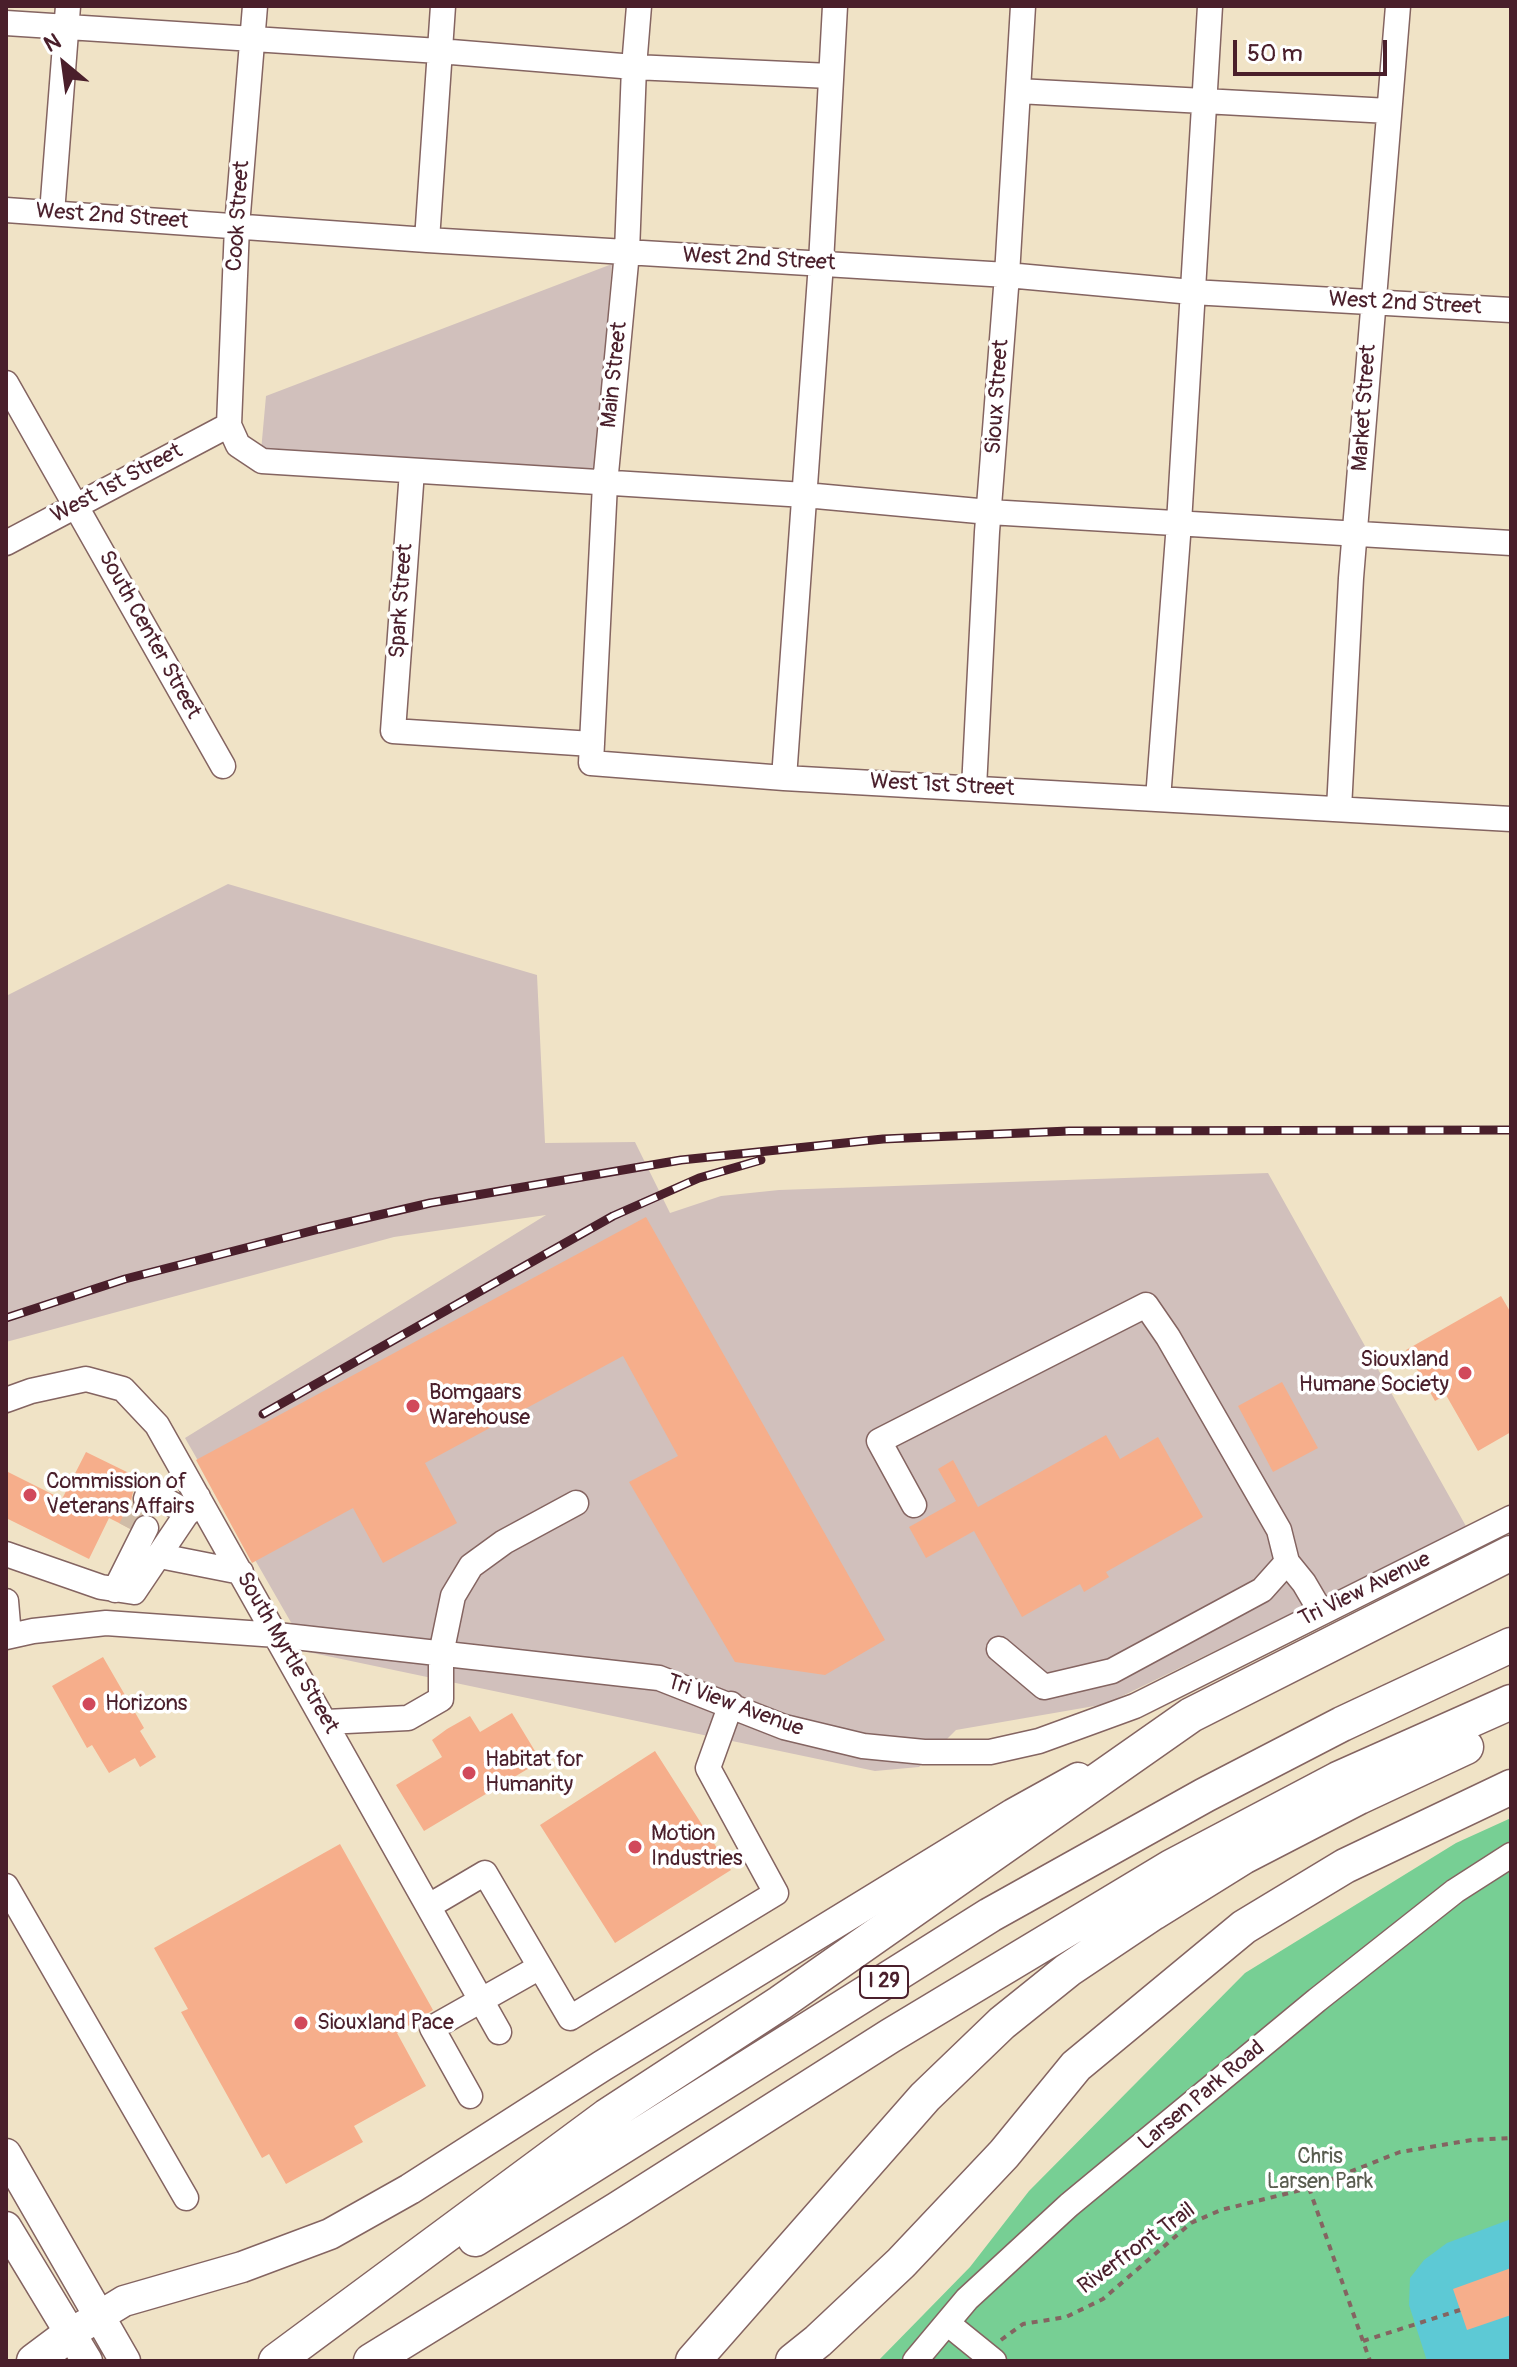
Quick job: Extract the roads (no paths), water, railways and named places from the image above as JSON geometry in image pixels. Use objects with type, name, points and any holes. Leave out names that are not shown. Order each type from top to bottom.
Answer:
[{"type":"highway","points":[[276,2361],[607,2116],[780,2003],[1191,1715],[1511,1553]]},
{"type":"highway","name":"I 29","points":[[282,2361],[990,1915],[1219,1787],[1342,1724],[1511,1645]]},
{"type":"highway","name":"I 29","points":[[371,2361],[890,2036],[1171,1867],[1338,1779],[1511,1702]]},
{"type":"highway","points":[[693,2361],[925,2097],[1002,2023],[1068,1970],[1243,1857],[1359,1797],[1511,1726]]},
{"type":"highway","points":[[793,2361],[901,2263],[1004,2154],[1076,2066],[1244,1927],[1345,1866],[1511,1787]]},
{"type":"highway","points":[[34,2361],[78,2348]]},
{"type":"main road","points":[[6,2227],[78,2348],[99,2315],[124,2301],[257,2262],[330,2234],[410,2189],[602,2066],[1013,1814],[1191,1715]]},
{"type":"main road","points":[[6,2154],[125,2361]]},
{"type":"main road","points":[[64,2255],[91,2279],[128,2292],[181,2285]]},
{"type":"street","name":"Cook Street","points":[[229,425],[237,226],[255,6]]},
{"type":"street","points":[[427,240],[443,6]]},
{"type":"street","name":"Main Street","points":[[592,744],[605,484],[627,252],[639,6]]},
{"type":"street","points":[[784,778],[821,263],[835,6]]},
{"type":"street","name":"Sioux Street","points":[[974,788],[1023,6]]},
{"type":"street","points":[[1158,799],[1179,523],[1210,6]]},
{"type":"street","name":"Market Street","points":[[1339,809],[1351,578],[1398,6]]},
{"type":"street","points":[[52,213],[67,16]]},
{"type":"street","points":[[6,23],[67,16],[252,38],[634,67],[830,76]]},
{"type":"street","points":[[1018,91],[1389,111]]},
{"type":"street","name":"West 2nd Street","points":[[6,210],[427,240],[1007,275],[1192,292],[1511,310]]},
{"type":"street","name":"South Center Street","points":[[6,383],[223,766]]},
{"type":"street","points":[[229,425],[238,445],[262,461],[805,495],[989,512],[1511,543]]},
{"type":"street","name":"West 1st Street","points":[[6,543],[229,425]]},
{"type":"street","name":"Spark Street","points":[[412,471],[393,731],[592,744]]},
{"type":"street","name":"West 1st Street","points":[[592,744],[591,763],[784,778],[1511,819]]},
{"type":"street","points":[[914,1505],[879,1441],[1146,1305],[1168,1337],[1279,1530],[1287,1562],[1321,1612]]},
{"type":"street","name":"South Myrtle Street","points":[[6,1400],[86,1379],[123,1389],[157,1425],[193,1505],[241,1572],[499,2032]]},
{"type":"street","points":[[326,1722],[408,1718],[441,1699],[441,1654],[453,1596],[471,1566],[504,1542],[576,1503]]},
{"type":"street","points":[[108,1588],[148,1513],[193,1505]]},
{"type":"street","points":[[6,1554],[108,1588],[134,1592],[193,1505]]},
{"type":"street","name":"Tri View Avenue","points":[[8,1636],[106,1623],[277,1635],[659,1678],[784,1727],[863,1746],[924,1752],[990,1752],[1062,1733],[1135,1706],[1511,1518]]},
{"type":"street","points":[[160,1556],[241,1572]]},
{"type":"street","points":[[999,1649],[1044,1687],[1112,1671],[1262,1590],[1287,1562]]},
{"type":"street","points":[[6,1601],[8,1636]]},
{"type":"street","points":[[429,1906],[485,1873],[570,2018],[776,1893],[708,1768],[731,1704]]},
{"type":"street","name":"Larsen Park Road","points":[[915,2361],[967,2299],[1069,2205],[1398,1936],[1455,1891],[1511,1855]]},
{"type":"street","points":[[6,1886],[186,2198]]},
{"type":"street","points":[[470,2096],[432,2028],[540,1967]]},
{"type":"street","points":[[947,2323],[989,2358]]},
{"type":"water","points":[[1511,2219],[1511,2361],[1427,2361],[1409,2305],[1410,2278],[1424,2260],[1447,2243]]},
{"type":"tunnel","points":[[130,1529],[146,1499]]},
{"type":"railway","points":[[6,1318],[125,1279],[430,1203],[681,1160],[883,1139],[1069,1131],[1511,1130]]},
{"type":"railway","points":[[263,1414],[613,1216],[699,1178],[761,1160]]},
{"type":"place","name":"Siouxland Humane Society","points":[[1465,1373]]},
{"type":"place","name":"Bomgaars Warehouse","points":[[413,1406]]},
{"type":"place","name":"Commission of Veterans Affairs","points":[[30,1495]]},
{"type":"place","name":"Horizons","points":[[89,1704]]},
{"type":"place","name":"Habitat for Humanity","points":[[469,1773]]},
{"type":"place","name":"Motion Industries","points":[[635,1847]]},
{"type":"place","name":"Siouxland Pace","points":[[301,2023]]},
{"type":"park label","name":"Chris Larsen Park","points":[[1320,2170]]}]
